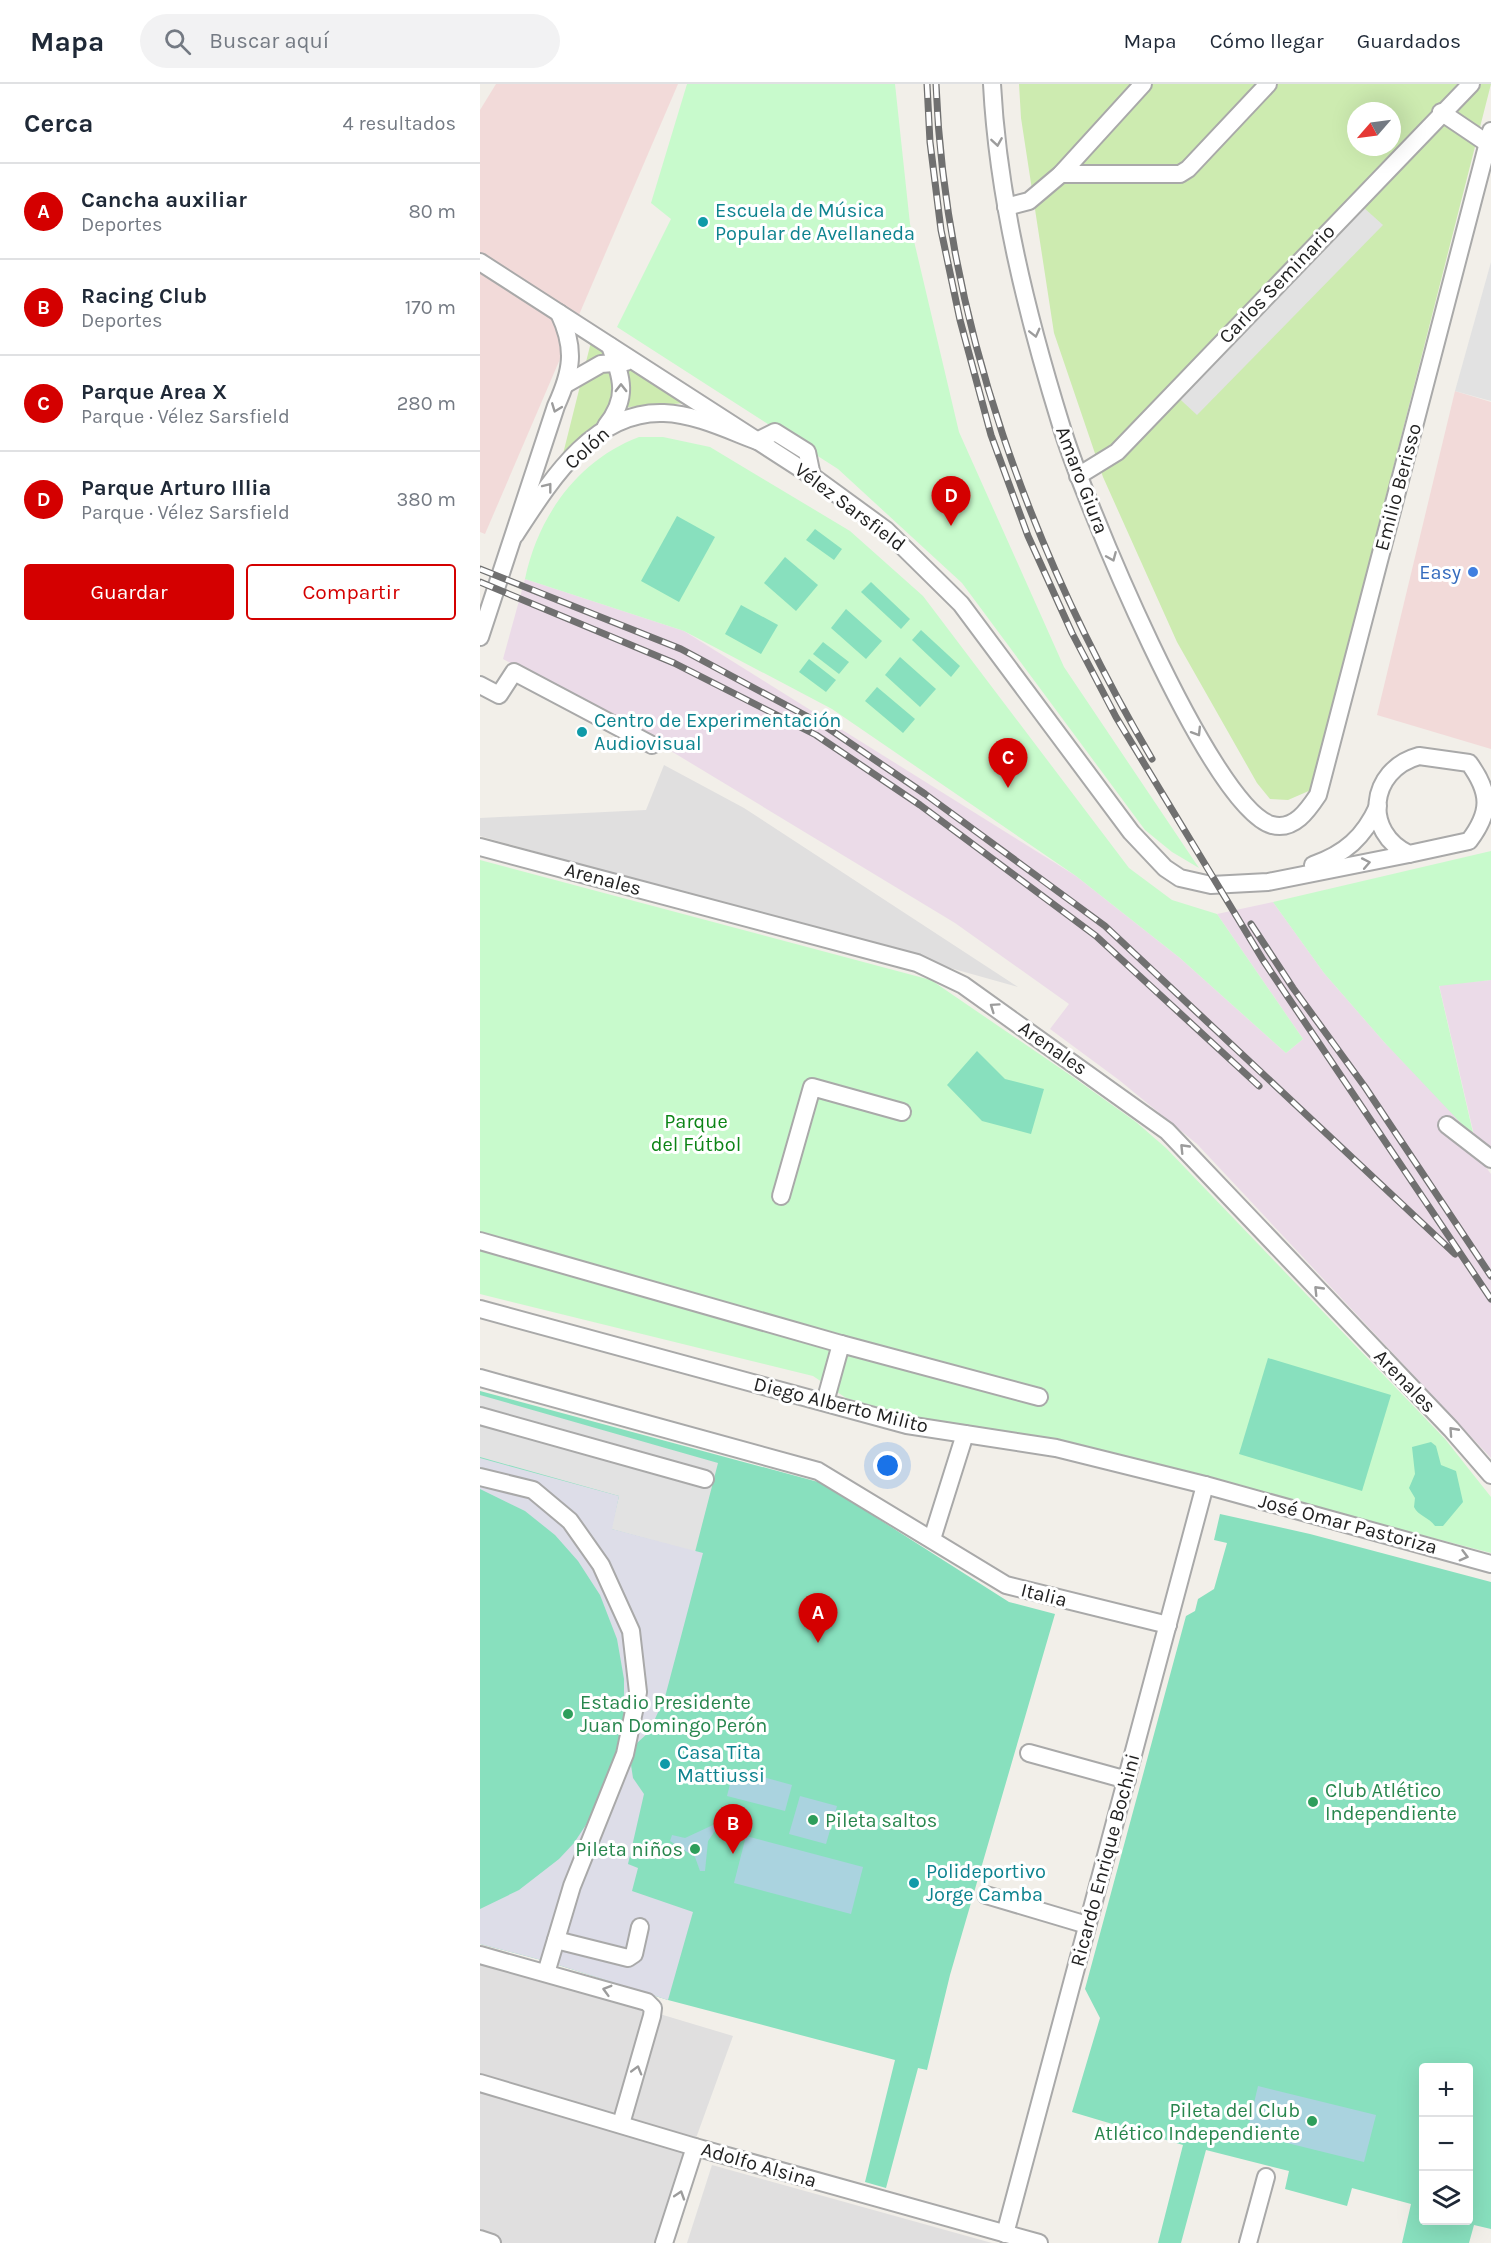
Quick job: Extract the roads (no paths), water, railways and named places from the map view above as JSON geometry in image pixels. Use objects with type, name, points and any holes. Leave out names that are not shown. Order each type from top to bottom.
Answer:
[{"type":"street","name":"Amaro Giura","points":[[992,84],[994,121],[1006,207],[1048,383],[1078,476],[1139,618],[1187,717],[1241,798],[1261,819],[1272,825],[1281,826]]},
{"type":"street","points":[[1006,207],[1029,201],[1061,174],[1143,84]]},
{"type":"street","points":[[1061,174],[1180,174],[1188,169],[1268,84]]},
{"type":"street","name":"Carlos Seminario","points":[[1078,476],[1117,452],[1441,112],[1471,84]]},
{"type":"street","points":[[1441,112],[1489,137]]},
{"type":"street","name":"Emilio Berisso","points":[[1281,826],[1300,818],[1318,795],[1489,137]]},
{"type":"street","name":"Vélez Sarsfield","points":[[480,262],[559,313],[613,354],[636,363],[812,476],[877,522],[940,580],[984,634],[1131,832],[1165,868],[1180,878],[1197,884],[1268,882],[1409,854]]},
{"type":"street","name":"Colón","points":[[480,637],[556,406],[566,384],[571,342],[559,313]]},
{"type":"street","points":[[566,384],[613,354],[621,377],[620,405],[606,427]]},
{"type":"street","name":"Colón","points":[[515,535],[560,471],[606,427],[630,417],[664,412],[714,425],[757,441]]},
{"type":"street","points":[[480,686],[499,695],[514,672],[652,745]]},
{"type":"street","points":[[1491,770],[1469,763],[1419,756],[1405,760],[1386,775],[1378,806],[1384,833],[1393,844],[1409,854],[1491,836]]},
{"type":"street","points":[[1469,763],[1480,775],[1490,801],[1488,814],[1469,841]]},
{"type":"street","name":"Vélez Sarsfield","points":[[1268,882],[1339,854],[1361,837],[1378,806]]},
{"type":"street","name":"Arenales","points":[[480,847],[917,963],[963,985],[1167,1131],[1434,1411],[1491,1475]]},
{"type":"street","points":[[781,1196],[812,1087],[902,1113]]},
{"type":"street","points":[[1447,1125],[1491,1159]]},
{"type":"street","points":[[480,1241],[841,1344],[1039,1397]]},
{"type":"street","name":"Diego Alberto Milito","points":[[480,1309],[907,1425],[1056,1448],[1205,1485]]},
{"type":"street","points":[[825,1402],[841,1344]]},
{"type":"street","name":"Italia","points":[[480,1378],[811,1468],[1006,1585],[1168,1625]]},
{"type":"street","points":[[480,1416],[705,1479]]},
{"type":"street","points":[[932,1539],[965,1434]]},
{"type":"street","points":[[480,1477],[533,1490],[570,1521],[601,1565],[631,1631],[638,1692],[625,1754],[572,1886],[546,1973]]},
{"type":"street","name":"José Omar Pastoriza","points":[[1205,1485],[1491,1564]]},
{"type":"street","name":"Ricardo Enrique Bochini","points":[[1005,2234],[1205,1485]]},
{"type":"street","points":[[1029,1753],[1126,1780]]},
{"type":"street","points":[[986,1895],[1087,1925]]},
{"type":"street","points":[[556,1940],[628,1958],[634,1954],[640,1927]]},
{"type":"street","points":[[480,1955],[647,2002],[652,2008],[652,2016],[621,2124]]},
{"type":"street","name":"Adolfo Alsina","points":[[480,2083],[695,2147],[1039,2243]]},
{"type":"street","points":[[664,2243],[695,2147]]},
{"type":"street","points":[[1248,2243],[1266,2177]]},
{"type":"street","points":[[480,2239],[492,2243]]},
{"type":"water","points":[[734,1769],[792,1785],[785,1811],[727,1796]]},
{"type":"water","name":"Pileta saltos","points":[[800,1796],[837,1806],[826,1844],[789,1834]]},
{"type":"water","name":"Pileta niños","points":[[713,1825],[717,1828],[708,1841],[705,1871],[700,1871],[695,1857],[670,1841],[672,1835],[685,1838]]},
{"type":"water","points":[[746,1836],[863,1867],[851,1914],[734,1883]]},
{"type":"water","name":"Pileta del Club Atlético Independiente","points":[[1258,2086],[1376,2115],[1364,2162],[1247,2133]]},
{"type":"railway","points":[[927,84],[930,142],[941,230],[960,320],[991,435],[1028,536],[1072,633],[1116,717],[1263,960],[1491,1299]]},
{"type":"railway","points":[[936,84],[943,173],[957,261],[977,349],[1003,435],[1034,519],[1069,601],[1152,759]]},
{"type":"railway","points":[[480,569],[681,649],[825,726],[925,794],[1105,926],[1455,1254]]},
{"type":"railway","points":[[480,582],[674,663],[816,735],[920,805],[1096,936],[1259,1086]]},
{"type":"railway","points":[[1251,924],[1293,988],[1365,1087],[1491,1276]]},
{"type":"place","name":"Escuela de Música Popular de Avellaneda","points":[[703,222]]},
{"type":"place","name":"Parque Arturo Illia","points":[[951,526]]},
{"type":"place","name":"Easy","points":[[1473,572]]},
{"type":"place","name":"Centro de Experimentación Audiovisual","points":[[582,732]]},
{"type":"place","name":"Parque Area X","points":[[1008,788]]},
{"type":"place","name":"Cancha auxiliar","points":[[818,1643]]},
{"type":"place","name":"Estadio Presidente Juan Domingo Perón","points":[[568,1714]]},
{"type":"place","name":"Casa Tita Mattiussi","points":[[665,1764]]},
{"type":"place","name":"Club Atlético Independiente","points":[[1313,1802]]},
{"type":"place","name":"Pileta saltos","points":[[813,1820]]},
{"type":"place","name":"Pileta niños","points":[[695,1849]]},
{"type":"place","name":"Racing Club","points":[[733,1854]]},
{"type":"place","name":"Polideportivo Jorge Camba","points":[[914,1883]]},
{"type":"place","name":"Pileta del Club Atlético Independiente","points":[[1312,2121]]},
{"type":"park label","name":"Parque del Fútbol","points":[[696,1132]]}]
